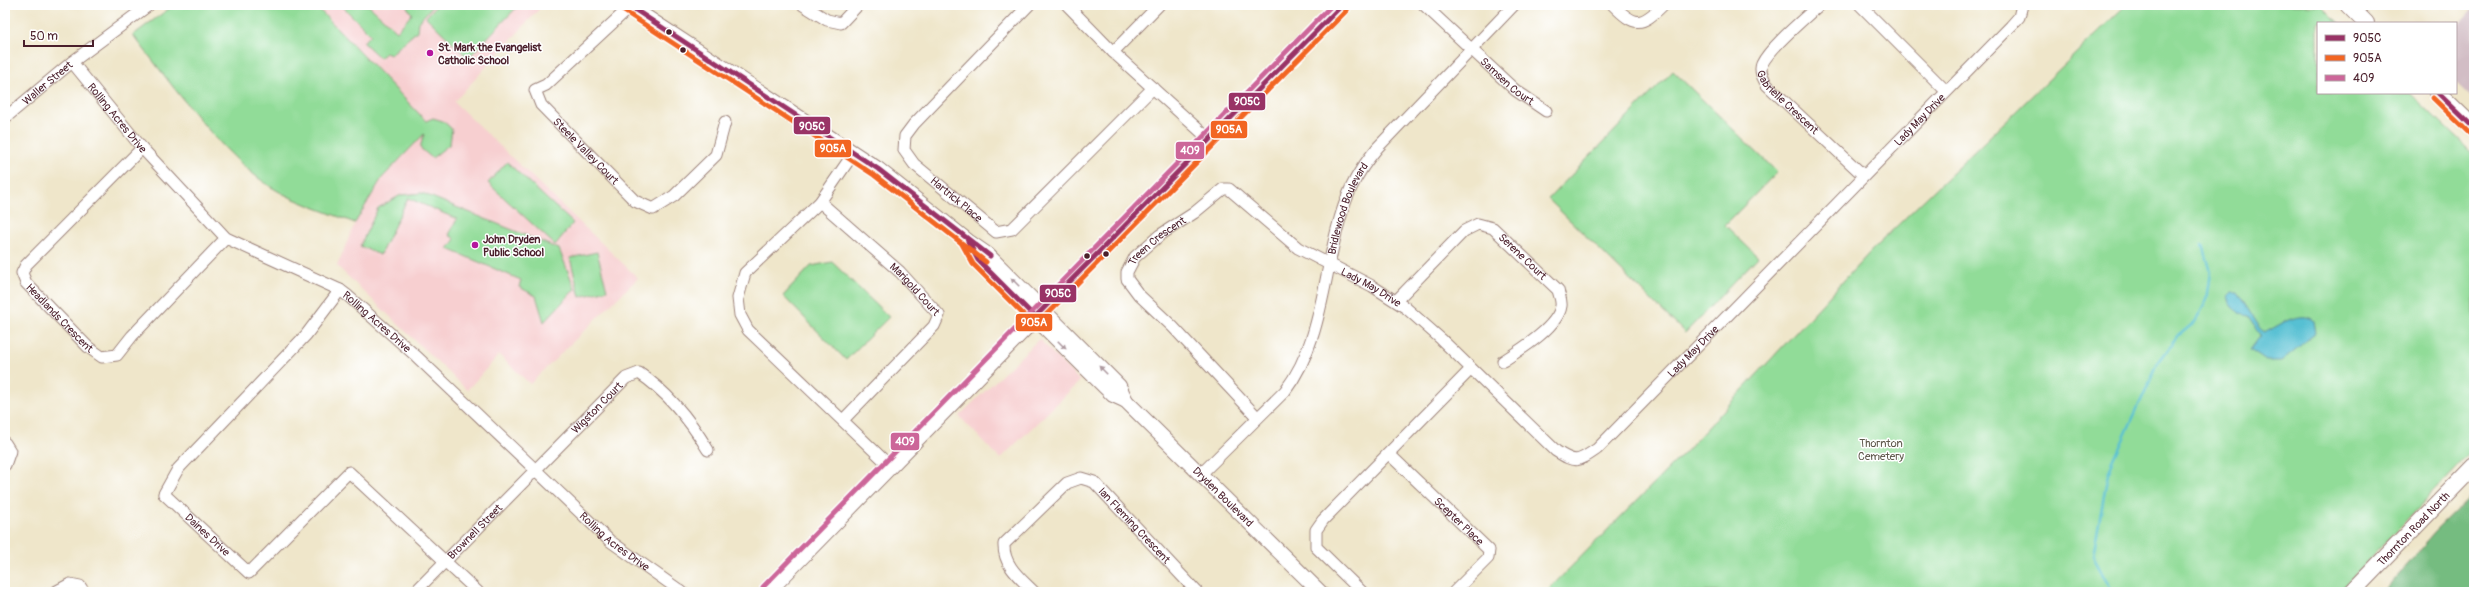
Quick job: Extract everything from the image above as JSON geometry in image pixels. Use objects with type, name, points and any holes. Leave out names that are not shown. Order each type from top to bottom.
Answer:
[{"type":"main road","points":[[2348,5],[2365,22]]},
{"type":"main road","points":[[2439,94],[2474,128]]},
{"type":"main road","name":"Thornton Road North","points":[[2352,592],[2474,466]]},
{"type":"street","name":"Waller Street","points":[[5,118],[72,62],[149,5]]},
{"type":"street","points":[[803,5],[827,20],[841,23],[858,5]]},
{"type":"street","name":"Hartrick Place","points":[[1029,5],[914,124],[905,136],[904,150],[914,164],[996,232],[1012,229],[1153,88]]},
{"type":"street","points":[[1068,5],[1113,52],[1210,140]]},
{"type":"street","points":[[1113,52],[1160,5]]},
{"type":"street","points":[[768,592],[1038,313],[1342,5]]},
{"type":"street","name":"Samsen Court","points":[[1424,5],[1515,90],[1546,111]]},
{"type":"street","name":"Bridlewood Boulevard","points":[[1200,476],[1257,417],[1285,391],[1296,376],[1315,327],[1343,212],[1351,188],[1364,164],[1378,147],[1514,5]]},
{"type":"street","points":[[1613,5],[1626,18],[1637,22],[1649,19],[1663,5]]},
{"type":"street","name":"Gabrielle Crescent","points":[[1819,5],[1771,53],[1762,65],[1761,74],[1767,85],[1863,175]]},
{"type":"street","points":[[1860,5],[1946,91]]},
{"type":"street","name":"Lady May Drive","points":[[1330,265],[1396,300],[1442,339],[1556,451],[1570,460],[1580,460],[1597,449],[1863,175],[2011,26],[2019,17],[2022,5]]},
{"type":"street","name":"Steele Valley Court","points":[[630,6],[546,85],[535,90],[541,105],[635,201],[653,209],[674,196],[716,155],[725,122]]},
{"type":"street","name":"Dryden Boulevard","points":[[630,6],[878,169],[968,241],[978,260],[1119,386],[1126,402],[1320,592]]},
{"type":"street","name":"Rolling Acres Drive","points":[[72,62],[142,148],[226,238],[340,290],[416,356],[610,541],[682,592]]},
{"type":"street","name":"Headlands Crescent","points":[[142,148],[26,265],[22,273],[26,283],[88,347],[102,356],[117,355],[132,336],[226,238]]},
{"type":"street","points":[[853,154],[820,202],[745,273],[738,298],[740,315],[748,330],[844,419],[890,466]]},
{"type":"street","name":"Treen Crescent","points":[[1257,417],[1173,327],[1130,284],[1126,272],[1129,264],[1160,235],[1194,213],[1222,190],[1229,189],[1298,248],[1330,265]]},
{"type":"street","name":"Marigold Court","points":[[820,202],[900,272],[939,314],[934,326],[844,419]]},
{"type":"street","name":"Serene Court","points":[[1396,300],[1464,231],[1478,224],[1493,228],[1558,290],[1562,304],[1558,314],[1530,344],[1503,361]]},
{"type":"street","name":"Daines Drive","points":[[340,290],[306,335],[178,469],[164,494],[249,573],[349,472],[445,562]]},
{"type":"street","points":[[1362,592],[1316,547],[1314,537],[1316,530],[1322,520],[1389,454],[1471,369]]},
{"type":"street","name":"Wigston Court","points":[[534,470],[626,378],[639,373],[658,386],[691,422],[708,450]]},
{"type":"street","points":[[5,443],[10,451],[5,465]]},
{"type":"street","name":"Scepter Place","points":[[1389,454],[1489,550],[1488,558],[1454,592]]},
{"type":"street","name":"Brownell Street","points":[[415,592],[534,470]]},
{"type":"street","name":"Ian Fleming Crescent","points":[[1034,592],[1009,566],[1004,553],[1004,544],[1066,483],[1081,478],[1094,482],[1197,592]]},
{"type":"street","points":[[445,562],[478,592]]},
{"type":"street","points":[[55,592],[70,584],[80,586],[84,592]]},
{"type":"shaded area","name":"John Dryden Public School","points":[[315,5],[543,5],[454,102],[638,278],[530,384],[499,355],[467,390],[337,266],[355,223],[382,178],[431,127]]},
{"type":"shaded area","points":[[2474,7],[2474,100],[2457,84],[2457,26]]},
{"type":"shaded area","points":[[1039,339],[1080,381],[1000,459],[959,416]]},
{"type":"green space","points":[[174,5],[315,5],[426,121],[433,118],[443,121],[452,129],[450,144],[432,158],[420,148],[424,134],[382,178],[355,223],[301,202],[280,192],[252,173],[215,137],[197,117],[133,35]]},
{"type":"green space","points":[[341,5],[368,5],[397,31],[412,14],[407,7],[409,5],[434,5],[418,22],[417,31],[390,55],[387,52],[380,58],[363,42],[371,35]]},
{"type":"green space","points":[[437,5],[519,5],[468,58],[426,17]]},
{"type":"green space","name":"Thornton Cemetery","points":[[2126,5],[2321,5],[2338,22],[2317,22],[2317,94],[2411,94],[2474,155],[2474,449],[2338,592],[1546,592],[1685,452],[1873,249]]},
{"type":"green space","points":[[1673,71],[1777,172],[1725,225],[1758,257],[1685,333],[1548,199]]},
{"type":"green space","points":[[507,162],[573,223],[555,245],[488,183]]},
{"type":"green space","points":[[422,193],[559,249],[575,289],[544,322],[536,296],[519,287],[521,280],[448,249],[455,239],[449,235],[457,219],[408,198],[380,255],[360,246],[378,208],[401,195]]},
{"type":"green space","points":[[597,252],[607,290],[580,297],[570,258]]},
{"type":"green space","points":[[832,262],[889,317],[846,360],[783,296],[811,266]]},
{"type":"green space","points":[[2474,494],[2474,592],[2383,592],[2435,532]]},
{"type":"water","points":[[2232,292],[2238,292],[2264,333],[2289,320],[2302,317],[2314,321],[2316,333],[2281,361],[2266,361],[2250,350],[2261,335],[2248,316],[2239,314],[2230,303],[2228,296]]},
{"type":"waterway","points":[[2112,592],[2093,556],[2108,473],[2158,363],[2178,336],[2195,322],[2207,300],[2211,272],[2203,245]]},
{"type":"transit line","name":"905C","points":[[628,5],[878,169],[990,256]]},
{"type":"transit line","name":"409","points":[[763,587],[1332,5]]},
{"type":"transit line","name":"905C","points":[[968,241],[978,260],[1035,317],[1342,5]]},
{"type":"transit line","name":"905A","points":[[962,244],[973,264],[1031,322],[1038,323],[1347,10]]},
{"type":"transit line","name":"905A","points":[[624,11],[874,175],[986,262]]},
{"type":"transit line","name":"905C","points":[[2439,94],[2474,128]]},
{"type":"transit line","name":"905A","points":[[2433,98],[2469,133]]},
{"type":"place","name":"St. Mark the Evangelist Catholic School","points":[[430,53]]},
{"type":"place","name":"John Dryden Public School","points":[[475,245]]}]
